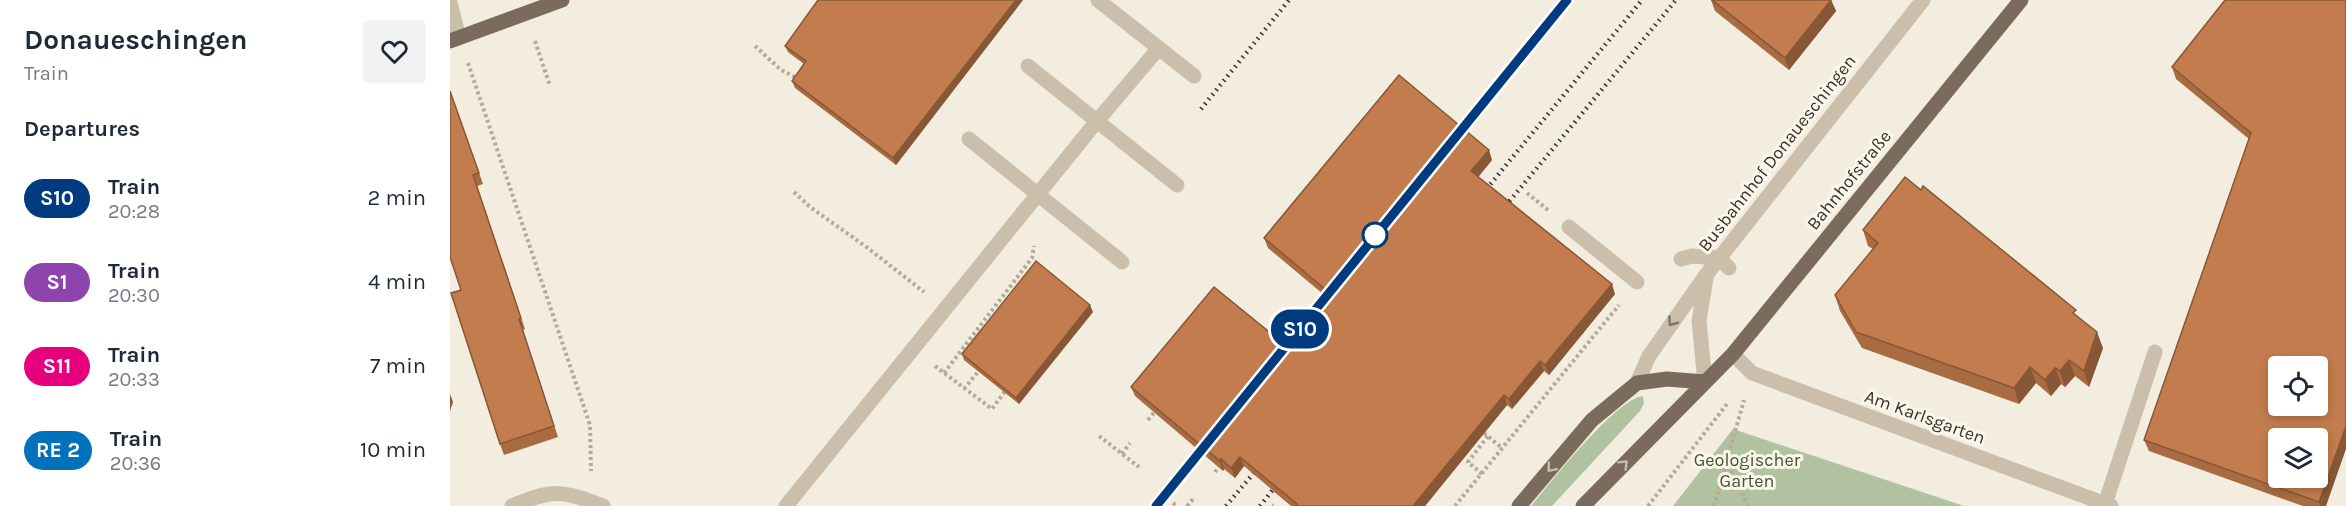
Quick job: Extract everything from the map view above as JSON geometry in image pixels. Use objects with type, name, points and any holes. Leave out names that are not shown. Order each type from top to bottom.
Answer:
[{"type":"main road","points":[[455,40],[562,0]]},
{"type":"main road","name":"Bahnhofstraße","points":[[1583,506],[1733,354],[2020,0]]},
{"type":"main road","points":[[1519,506],[1592,420],[1637,383],[1667,379],[1705,382]]},
{"type":"street","points":[[1098,0],[1194,76]]},
{"type":"street","name":"Busbahnhof Donaueschingen","points":[[1705,382],[1699,321],[1706,275],[1724,263],[1923,0]]},
{"type":"street","points":[[450,2],[455,40]]},
{"type":"street","points":[[786,506],[1159,48]]},
{"type":"street","points":[[1028,66],[1177,185]]},
{"type":"street","points":[[969,139],[1122,262]]},
{"type":"street","points":[[1569,227],[1637,282]]},
{"type":"street","points":[[1681,259],[1692,256],[1724,263]]},
{"type":"street","points":[[1637,383],[1649,356],[1706,275]]},
{"type":"street","points":[[2108,505],[2155,352]]},
{"type":"street","name":"Am Karlsgarten","points":[[1733,354],[1752,373],[2108,505]]},
{"type":"street","points":[[512,506],[540,494],[567,493],[597,504]]},
{"type":"path","points":[[526,13],[550,86]]},
{"type":"path","points":[[455,40],[590,425],[597,504]]},
{"type":"path","points":[[755,46],[781,70],[800,80]]},
{"type":"path","points":[[794,192],[808,206],[869,249],[946,309]]},
{"type":"path","points":[[1455,506],[1605,322]]},
{"type":"path","points":[[913,350],[992,409],[1010,386]]},
{"type":"path","points":[[964,389],[984,363]]},
{"type":"path","points":[[1714,506],[1752,373]]},
{"type":"path","points":[[1648,506],[1752,373]]},
{"type":"path","points":[[1148,420],[1162,403]]},
{"type":"path","points":[[1482,474],[1468,462],[1486,435],[1502,448]]},
{"type":"path","points":[[1099,436],[1139,467]]},
{"type":"path","points":[[1122,454],[1130,443]]},
{"type":"path","points":[[1215,472],[1228,456]]},
{"type":"path","points":[[1725,461],[1748,506]]},
{"type":"path","points":[[1187,506],[1195,497]]},
{"type":"green space","points":[[1643,396],[1644,403],[1640,411],[1552,506],[1531,506],[1601,426],[1632,400]]},
{"type":"green space","name":"Geologischer Garten","points":[[1733,429],[1964,506],[1673,506]]},
{"type":"building","points":[[818,0],[1016,0],[893,158],[792,81],[806,61],[785,46]]},
{"type":"building","points":[[1712,0],[1831,0],[1785,58]]},
{"type":"building","points":[[2225,0],[2346,0],[2346,426],[2328,477],[2328,428],[2268,428],[2268,484],[2144,440],[2251,133],[2172,67]]},
{"type":"building","points":[[1399,75],[1489,150],[1471,171],[1612,284],[1545,365],[1540,361],[1509,399],[1504,395],[1413,506],[1296,506],[1297,504],[1240,457],[1231,468],[1221,459],[1220,461],[1131,387],[1214,287],[1289,348],[1332,295],[1264,238]]},
{"type":"building","points":[[450,91],[479,173],[473,175],[554,426],[500,444],[451,293],[461,290],[450,257]]},
{"type":"building","points":[[1905,177],[1921,190],[1923,186],[2076,310],[2073,313],[2097,332],[2084,371],[2069,360],[2060,371],[2055,368],[2045,380],[2030,367],[2014,388],[1856,332],[1835,295],[1878,243],[1863,230]]},
{"type":"building","points":[[1036,261],[1090,305],[1016,398],[962,354]]},
{"type":"building","points":[[2279,488],[2324,488],[2319,502]]},
{"type":"railway","points":[[1201,109],[1289,0]]},
{"type":"railway","points":[[1452,142],[1567,0]]},
{"type":"railway","points":[[1479,198],[1642,0]]},
{"type":"railway","points":[[1498,215],[1676,0]]},
{"type":"railway","points":[[1276,359],[1336,284]]},
{"type":"railway","points":[[1156,506],[1212,438]]},
{"type":"railway","points":[[1226,506],[1263,462]]},
{"type":"railway","points":[[1260,506],[1283,477]]},
{"type":"train","name":"S10","points":[[1156,506],[1567,0]]}]
